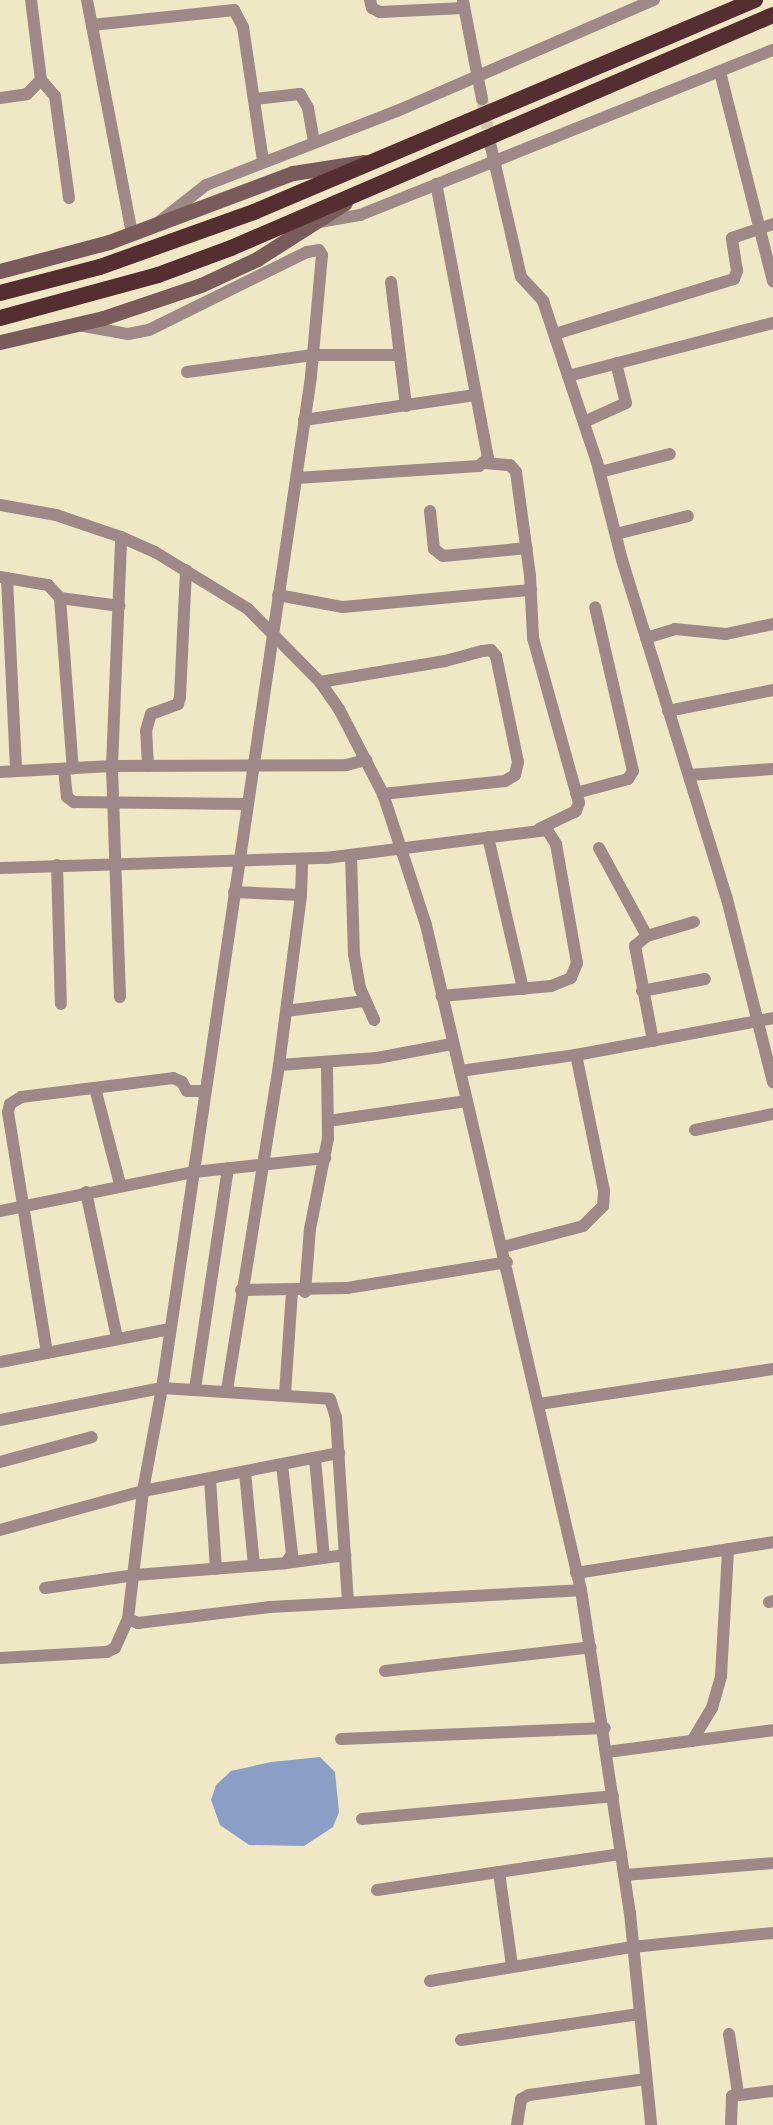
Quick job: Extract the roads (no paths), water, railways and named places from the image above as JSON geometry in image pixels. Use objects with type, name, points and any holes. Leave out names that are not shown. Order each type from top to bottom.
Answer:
[{"type":"highway","points":[[0,293],[100,267],[181,240],[392,157],[755,0]]},
{"type":"highway","points":[[0,318],[158,275],[358,194],[773,15]]},
{"type":"main road","points":[[0,271],[132,233],[293,173],[392,157]]},
{"type":"main road","points":[[0,342],[76,324],[201,285],[257,259],[319,222],[358,194]]},
{"type":"street","points":[[31,0],[41,80],[55,96],[69,198]]},
{"type":"street","points":[[87,0],[132,233]]},
{"type":"street","points":[[370,0],[372,8],[380,12],[463,4],[482,99]]},
{"type":"street","points":[[156,224],[206,185],[477,76],[636,4],[654,0]]},
{"type":"street","points":[[92,24],[234,10],[243,27],[263,161]]},
{"type":"street","points":[[319,222],[360,215],[773,50]]},
{"type":"street","points":[[720,72],[773,281]]},
{"type":"street","points":[[0,98],[27,94],[41,80]]},
{"type":"street","points":[[254,99],[300,94],[308,108],[314,142]]},
{"type":"street","points":[[491,147],[521,277],[543,301],[600,472],[646,638],[689,775],[760,1022],[773,1082]]},
{"type":"street","points":[[436,184],[487,452],[484,463]]},
{"type":"street","points":[[555,334],[734,279],[737,271],[732,238],[773,224]]},
{"type":"street","points":[[0,1658],[107,1652],[115,1648],[128,1619],[135,1575],[143,1491],[162,1388],[234,892],[255,765],[272,630],[297,478],[324,262],[319,250],[313,250],[149,330],[128,334],[76,324]]},
{"type":"street","points":[[391,282],[406,406]]},
{"type":"street","points":[[568,376],[773,322]]},
{"type":"street","points":[[187,372],[313,355],[400,355]]},
{"type":"street","points":[[584,422],[626,403],[616,363]]},
{"type":"street","points":[[304,420],[475,395]]},
{"type":"street","points":[[600,472],[670,454]]},
{"type":"street","points":[[297,478],[484,463],[510,465],[516,472],[527,548],[533,639],[579,808],[537,830]]},
{"type":"street","points":[[0,505],[56,514],[121,537],[186,570],[248,609],[272,630],[320,682],[366,760],[383,794],[403,849],[426,925],[452,1044],[507,1262],[580,1590],[605,1728],[625,1875],[651,2125]]},
{"type":"street","points":[[430,511],[434,549],[443,556],[527,548]]},
{"type":"street","points":[[616,534],[688,516]]},
{"type":"street","points":[[120,997],[112,766],[121,537]]},
{"type":"street","points":[[148,766],[147,722],[151,714],[178,704],[180,697],[186,570]]},
{"type":"street","points":[[16,771],[3,578],[48,585],[60,598],[119,606]]},
{"type":"street","points":[[278,595],[343,607],[531,590]]},
{"type":"street","points":[[60,598],[70,801],[248,804]]},
{"type":"street","points":[[576,793],[628,779],[633,771],[596,607]]},
{"type":"street","points":[[646,638],[675,628],[726,634],[773,624]]},
{"type":"street","points":[[320,682],[445,661],[483,651],[491,650],[496,656],[518,762],[515,775],[505,781],[383,794]]},
{"type":"street","points":[[668,711],[773,690]]},
{"type":"street","points":[[0,772],[112,766],[346,765],[366,760]]},
{"type":"street","points":[[689,775],[773,769]]},
{"type":"street","points":[[0,868],[302,859],[403,849],[547,830],[556,844],[577,963],[571,978],[564,984],[441,996]]},
{"type":"street","points":[[488,837],[523,989]]},
{"type":"street","points":[[599,848],[647,936]]},
{"type":"street","points":[[351,855],[354,954],[364,1001],[374,1020]]},
{"type":"street","points":[[227,1390],[279,1065],[301,895],[302,859]]},
{"type":"street","points":[[57,865],[61,1004]]},
{"type":"street","points":[[234,892],[301,895]]},
{"type":"street","points":[[653,1041],[634,952],[647,936],[694,922]]},
{"type":"street","points":[[642,991],[705,979]]},
{"type":"street","points":[[286,1011],[364,1001]]},
{"type":"street","points":[[460,1071],[576,1055],[773,1018]]},
{"type":"street","points":[[279,1065],[327,1063],[452,1044]]},
{"type":"street","points":[[503,1247],[583,1226],[603,1206],[604,1191],[576,1055]]},
{"type":"street","points":[[305,1292],[312,1212],[325,1158],[328,1121],[327,1063]]},
{"type":"street","points":[[47,1353],[26,1205],[8,1112],[10,1104],[21,1097],[173,1078],[182,1082],[187,1092],[205,1091]]},
{"type":"street","points":[[95,1088],[120,1184]]},
{"type":"street","points":[[328,1121],[467,1101]]},
{"type":"street","points":[[695,1130],[773,1114]]},
{"type":"street","points":[[0,1211],[120,1184],[194,1172],[325,1158]]},
{"type":"street","points":[[195,1389],[228,1168]]},
{"type":"street","points":[[86,1191],[117,1338]]},
{"type":"street","points":[[242,1290],[305,1292],[377,1285],[507,1262]]},
{"type":"street","points":[[285,1394],[292,1291]]},
{"type":"street","points":[[0,1362],[170,1329]]},
{"type":"street","points":[[539,1404],[772,1371]]},
{"type":"street","points":[[0,1420],[162,1388],[227,1390],[330,1399],[336,1418],[348,1602]]},
{"type":"street","points":[[0,1462],[92,1437]]},
{"type":"street","points":[[0,1530],[143,1491],[339,1454]]},
{"type":"street","points":[[315,1458],[324,1558]]},
{"type":"street","points":[[282,1465],[292,1554],[286,1563]]},
{"type":"street","points":[[245,1472],[254,1566]]},
{"type":"street","points":[[210,1479],[216,1569]]},
{"type":"street","points":[[576,1573],[773,1542]]},
{"type":"street","points":[[692,1741],[712,1708],[721,1676],[728,1549]]},
{"type":"street","points":[[45,1588],[135,1575],[286,1563],[345,1555]]},
{"type":"street","points":[[128,1619],[138,1623],[348,1602],[580,1590]]},
{"type":"street","points":[[385,1671],[591,1647]]},
{"type":"street","points":[[340,1739],[605,1728]]},
{"type":"street","points":[[608,1752],[773,1730]]},
{"type":"street","points":[[362,1820],[613,1796]]},
{"type":"street","points":[[377,1890],[621,1854]]},
{"type":"street","points":[[625,1875],[773,1863]]},
{"type":"street","points":[[499,1872],[512,1966]]},
{"type":"street","points":[[430,1980],[632,1947],[773,1934]]},
{"type":"street","points":[[461,2040],[639,2014]]},
{"type":"street","points":[[729,2034],[738,2093]]},
{"type":"street","points":[[517,2125],[521,2099],[529,2095],[646,2079]]},
{"type":"street","points":[[731,2125],[729,2101],[738,2093],[773,2091]]},
{"type":"water","points":[[320,1757],[335,1772],[339,1812],[333,1827],[304,1846],[249,1845],[220,1825],[211,1800],[216,1785],[231,1771],[271,1762]]},
{"type":"tunnel","points":[[482,99],[491,145]]}]
